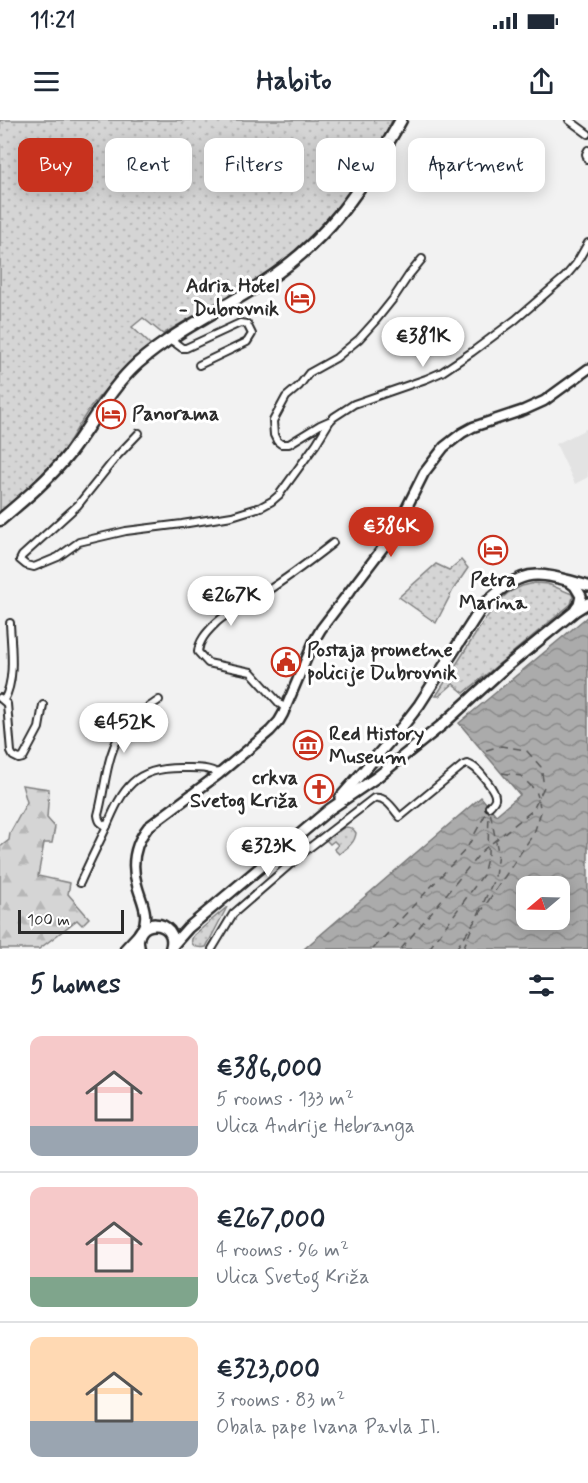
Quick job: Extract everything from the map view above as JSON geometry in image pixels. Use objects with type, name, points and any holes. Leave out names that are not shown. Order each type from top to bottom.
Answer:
[{"type":"main road","points":[[0,520],[28,497],[58,467],[106,399],[136,365],[170,339],[264,283],[314,243],[338,218],[361,188],[401,120]]},
{"type":"main road","points":[[330,809],[402,727],[489,598],[510,583],[530,575],[539,574],[588,586]]},
{"type":"main road","points":[[569,581],[581,596],[575,611]]},
{"type":"main road","points":[[172,948],[188,928],[330,809],[377,777],[442,724],[501,671],[588,603]]},
{"type":"main road","points":[[391,740],[393,746],[404,755]]},
{"type":"main road","points":[[126,949],[151,924],[177,931],[188,928]]},
{"type":"main road","points":[[165,927],[171,934],[172,948]]},
{"type":"main road","points":[[139,949],[138,940],[141,932]]},
{"type":"street","points":[[569,120],[588,134]]},
{"type":"street","points":[[588,150],[586,154],[588,160]]},
{"type":"street","points":[[422,259],[393,299],[359,339],[336,358],[309,373],[286,397],[273,421],[277,441],[281,444],[289,444],[330,421],[354,404],[441,372],[515,320],[565,277],[576,264],[588,243]]},
{"type":"street","points":[[170,339],[182,348],[186,348],[240,323],[247,324],[252,334],[248,342],[199,365]]},
{"type":"street","points":[[141,932],[146,918],[134,872],[135,851],[142,835],[219,774],[279,721],[321,629],[385,545],[424,473],[437,456],[462,433],[535,406],[588,369]]},
{"type":"street","points":[[139,433],[118,455],[78,505],[20,560],[34,567],[58,556],[79,542],[126,531],[232,516],[261,507],[279,495],[330,421]]},
{"type":"street","points":[[285,708],[250,672],[208,663],[198,652],[198,644],[220,619],[261,595],[333,543]]},
{"type":"street","points":[[10,623],[11,680],[9,691],[2,699],[7,704],[10,748],[14,756],[19,759],[23,758],[39,728],[43,705]]},
{"type":"street","points":[[107,826],[102,824],[98,815],[115,745],[125,727],[159,699]]},
{"type":"street","points":[[212,949],[233,914],[309,848],[374,798],[383,798],[400,817],[466,764],[476,769],[494,792],[494,802],[489,807]]},
{"type":"street","points":[[80,883],[128,786],[149,772],[161,768],[208,769],[219,774]]},
{"type":"street","points":[[144,905],[165,927]]},
{"type":"shaded area","points":[[588,428],[588,477],[575,484],[556,444]]},
{"type":"green space","points":[[0,120],[392,120],[383,138],[316,138],[316,192],[350,192],[333,215],[319,230],[273,268],[163,334],[143,318],[132,327],[151,345],[96,400],[46,474],[28,492],[0,513]]},
{"type":"green space","points":[[461,560],[468,568],[453,590],[436,623],[399,597],[436,564],[449,570]]},
{"type":"green space","points":[[535,583],[548,584],[572,594],[571,604],[464,693],[453,684],[436,696],[497,603],[508,593]]},
{"type":"green space","points":[[22,785],[49,789],[47,818],[55,827],[52,843],[44,843],[38,876],[70,883],[68,894],[89,918],[82,925],[77,920],[39,949],[0,949],[0,847],[9,840],[10,833],[27,802]]},
{"type":"green space","points":[[345,827],[356,833],[350,845],[339,854],[334,849],[338,845],[334,841],[330,844],[325,839]]},
{"type":"green space","points":[[227,907],[206,947],[194,946],[192,938],[194,935]]},
{"type":"water","points":[[588,616],[588,949],[304,949],[481,797],[496,815],[520,795],[459,723]]},
{"type":"ferry route","points":[[401,949],[482,851],[533,810],[544,787],[541,767],[526,750],[501,746],[483,751]]},
{"type":"ferry route","points":[[502,773],[521,776],[536,791],[538,797]]},
{"type":"ferry route","points":[[456,949],[534,833],[541,812],[539,802]]},
{"type":"ferry route","points":[[373,949],[467,848],[489,808]]},
{"type":"ferry route","points":[[429,949],[483,875],[488,854],[489,808]]},
{"type":"ferry route","points":[[478,915],[495,877],[498,852],[490,811]]},
{"type":"ferry route","points":[[463,949],[473,925]]},
{"type":"place","name":"Adria Hotel - Dubrovnik","points":[[300,298]]},
{"type":"place","name":"Panorama","points":[[111,414]]},
{"type":"place","name":"Petra Marina","points":[[493,550]]},
{"type":"place","name":"Postaja prometne policije Dubrovnik","points":[[286,662]]},
{"type":"place","name":"Red History Museum","points":[[308,745]]},
{"type":"place","name":"crkva Svetog Križa","points":[[319,789]]}]
